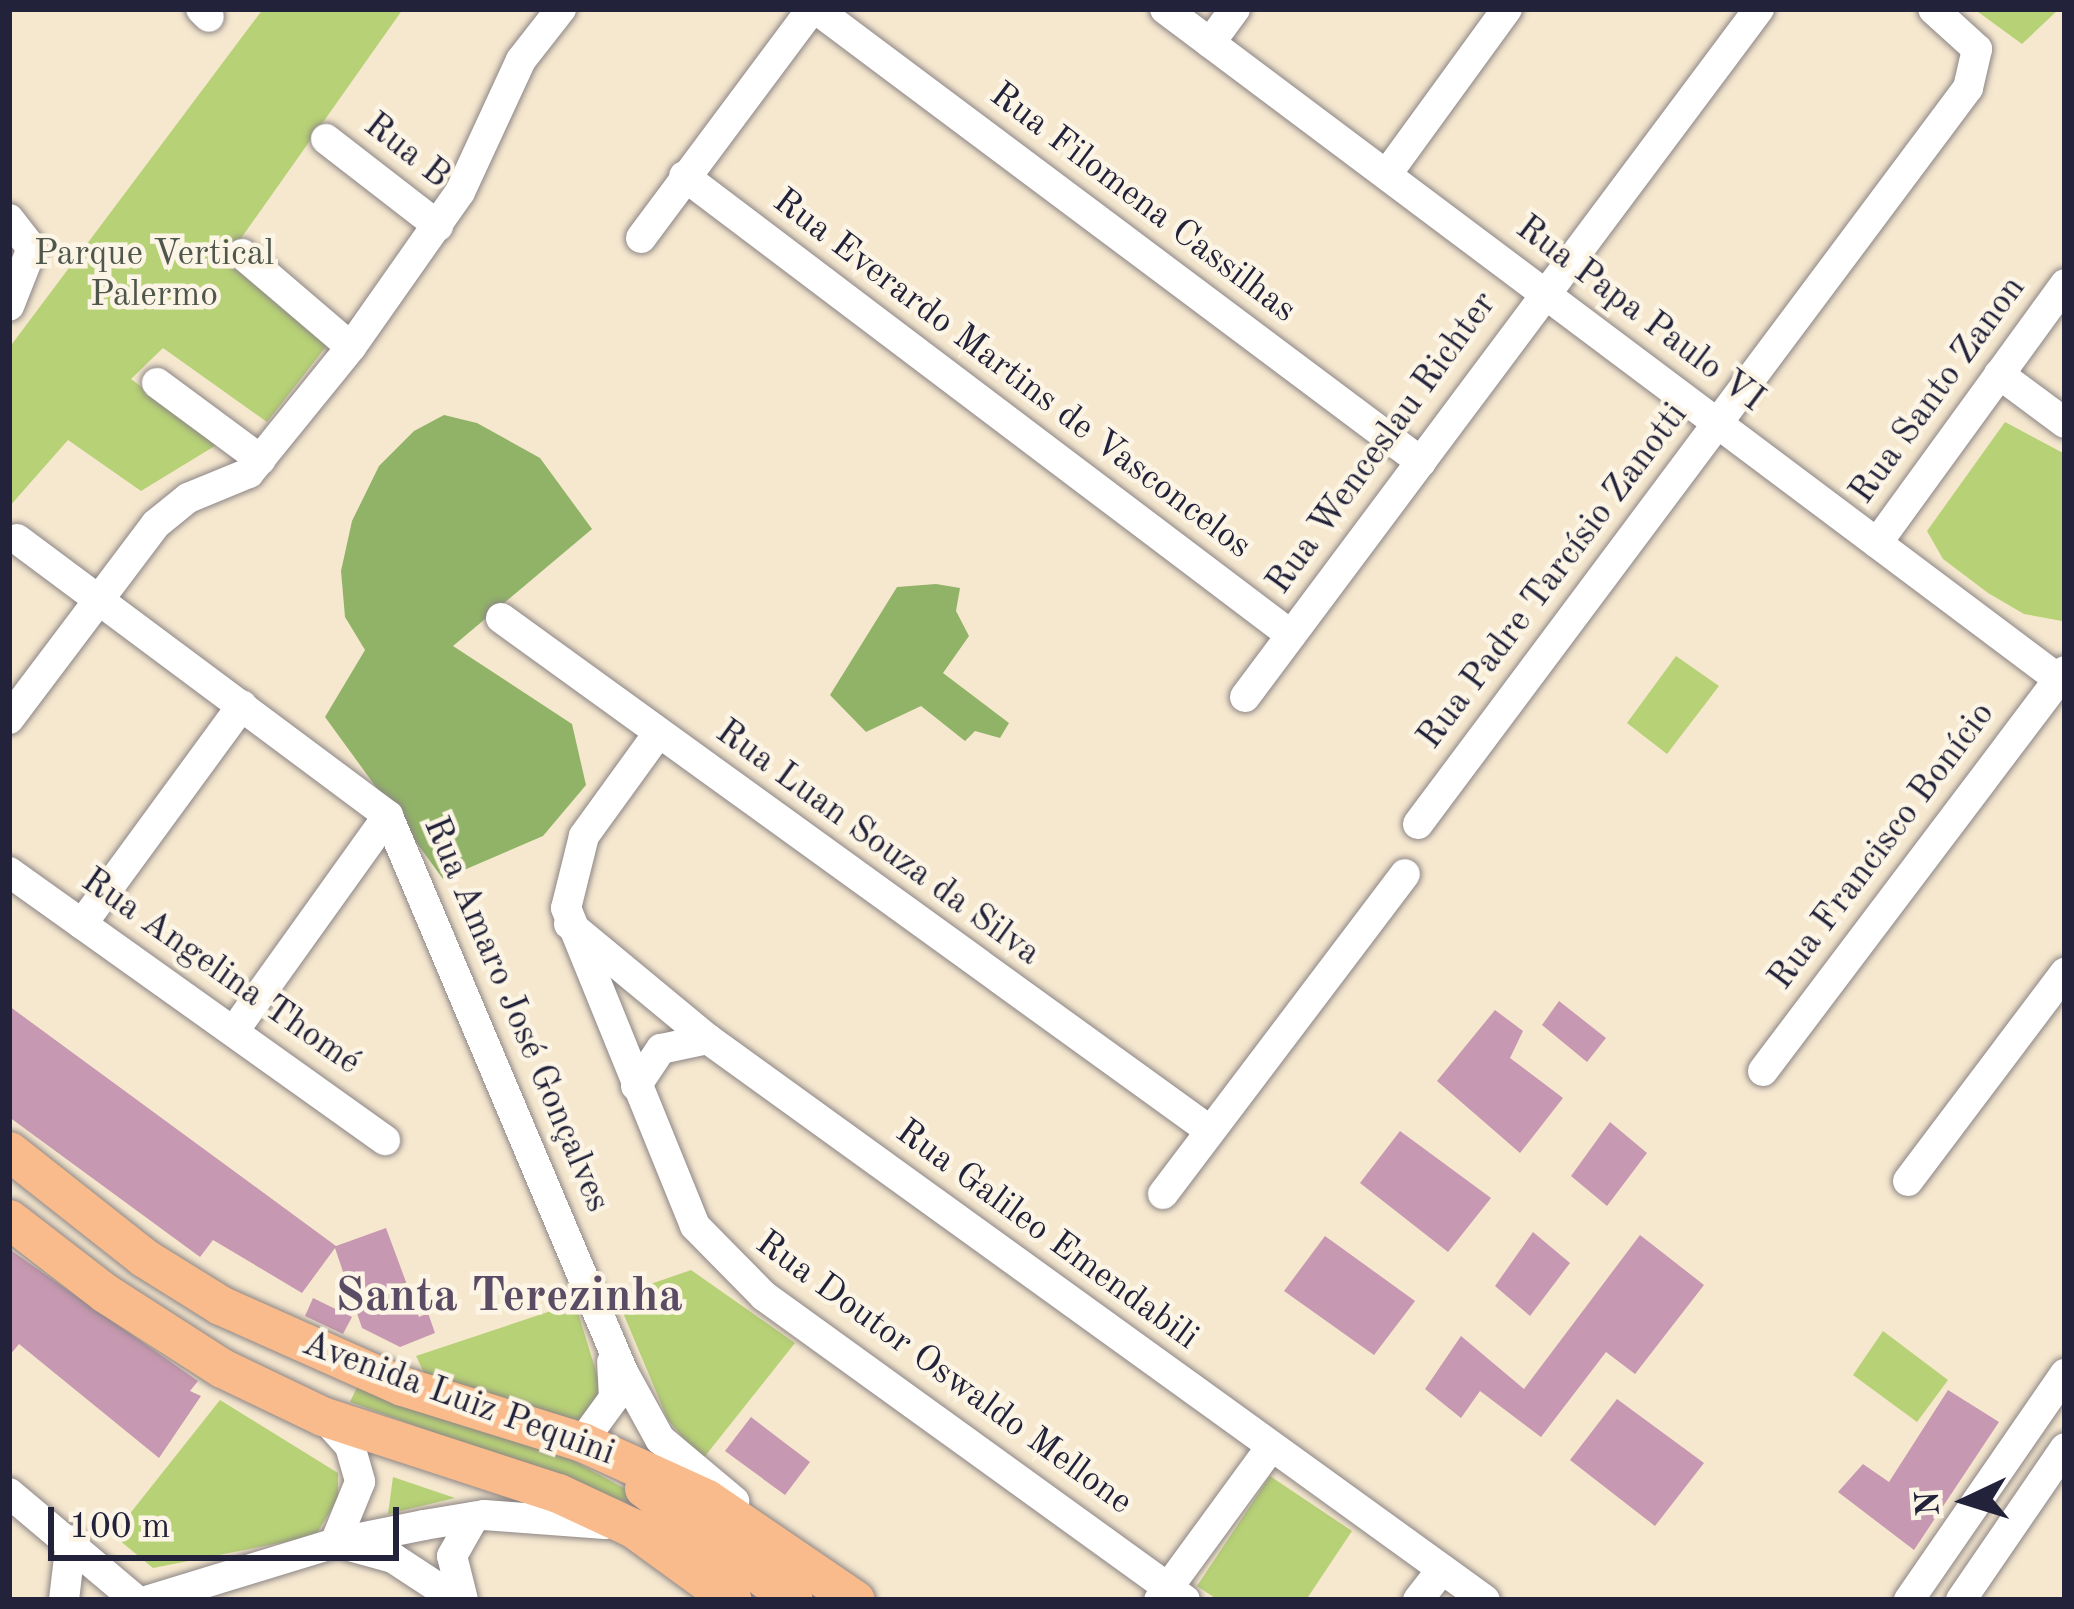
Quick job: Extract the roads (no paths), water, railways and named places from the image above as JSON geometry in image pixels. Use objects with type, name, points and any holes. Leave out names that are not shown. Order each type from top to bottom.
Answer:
[{"type":"main road","name":"Avenida Luiz Pequini","points":[[9,1150],[143,1257],[247,1320],[402,1386],[582,1442],[707,1499],[845,1593]]},
{"type":"main road","name":"Avenida Luiz Pequini","points":[[9,1220],[175,1340],[322,1416],[461,1458],[633,1528],[732,1598]]},
{"type":"main road","points":[[582,1442],[793,1600]]},
{"type":"street","points":[[9,719],[168,511],[261,460],[351,347],[438,226],[521,60],[561,9]]},
{"type":"street","points":[[641,238],[814,9]]},
{"type":"street","name":"Rua Filomena Cassilhas","points":[[814,9],[1421,462]]},
{"type":"street","name":"Rua Papa Paulo VI","points":[[1165,9],[2063,678]]},
{"type":"street","points":[[1210,43],[1235,9]]},
{"type":"street","points":[[1387,174],[1508,9]]},
{"type":"street","name":"Rua Wenceslau Richter","points":[[1245,697],[1544,290],[1759,9]]},
{"type":"street","name":"Rua Padre Tarcísio Zanotti","points":[[1418,824],[1968,88],[1977,49],[1933,9]]},
{"type":"street","name":"Rua B","points":[[326,139],[438,226]]},
{"type":"street","name":"Rua Everardo Martins de Vasconcelos","points":[[685,176],[1291,635]]},
{"type":"street","points":[[9,219],[32,248],[9,305]]},
{"type":"street","points":[[242,254],[351,347]]},
{"type":"street","name":"Rua Santo Zanon","points":[[1876,543],[2065,284]]},
{"type":"street","points":[[2000,374],[2065,423]]},
{"type":"street","points":[[157,383],[261,460]]},
{"type":"street","name":"Rua Amaro José Gonçalves","points":[[17,539],[388,816],[610,1339],[660,1439],[845,1593]]},
{"type":"street","name":"Rua Luan Souza da Silva","points":[[501,618],[1209,1130]]},
{"type":"street","name":"Rua Francisco Bonício","points":[[1762,1071],[2063,678]]},
{"type":"street","points":[[82,923],[242,705]]},
{"type":"street","name":"Rua Doutor Oswaldo Mellone","points":[[657,735],[584,836],[570,877],[568,924],[695,1226],[731,1269],[1171,1596]]},
{"type":"street","points":[[236,1028],[388,816]]},
{"type":"street","name":"Rua Angelina Thomé","points":[[9,872],[236,1028],[385,1140]]},
{"type":"street","points":[[1162,1194],[1405,874]]},
{"type":"street","name":"Rua Galileo Emendabili","points":[[568,924],[708,1039],[1485,1600]]},
{"type":"street","points":[[1908,1181],[2065,973]]},
{"type":"street","points":[[636,1086],[661,1049],[708,1039]]},
{"type":"street","name":"Rua Amaro José Gonçalves","points":[[582,1442],[614,1398],[610,1339]]},
{"type":"street","points":[[1909,1600],[2065,1374]]},
{"type":"street","points":[[322,1416],[350,1446],[360,1482],[335,1543]]},
{"type":"street","points":[[1171,1596],[1271,1447]]},
{"type":"street","points":[[1961,1600],[2065,1448]]},
{"type":"street","points":[[9,1493],[136,1600]]},
{"type":"street","points":[[460,1600],[452,1556],[473,1517]]},
{"type":"street","points":[[148,1600],[240,1588],[335,1543],[473,1517],[633,1528]]},
{"type":"street","points":[[1963,1520],[1998,1547]]},
{"type":"street","points":[[64,1600],[70,1540]]},
{"type":"street","points":[[335,1543],[393,1558],[460,1600]]},
{"type":"street","points":[[1418,1600],[1442,1569]]},
{"type":"district","name":"Santa Terezinha","points":[[509,1298]]},
{"type":"park label","name":"Parque Vertical Palermo","points":[[154,276]]}]
